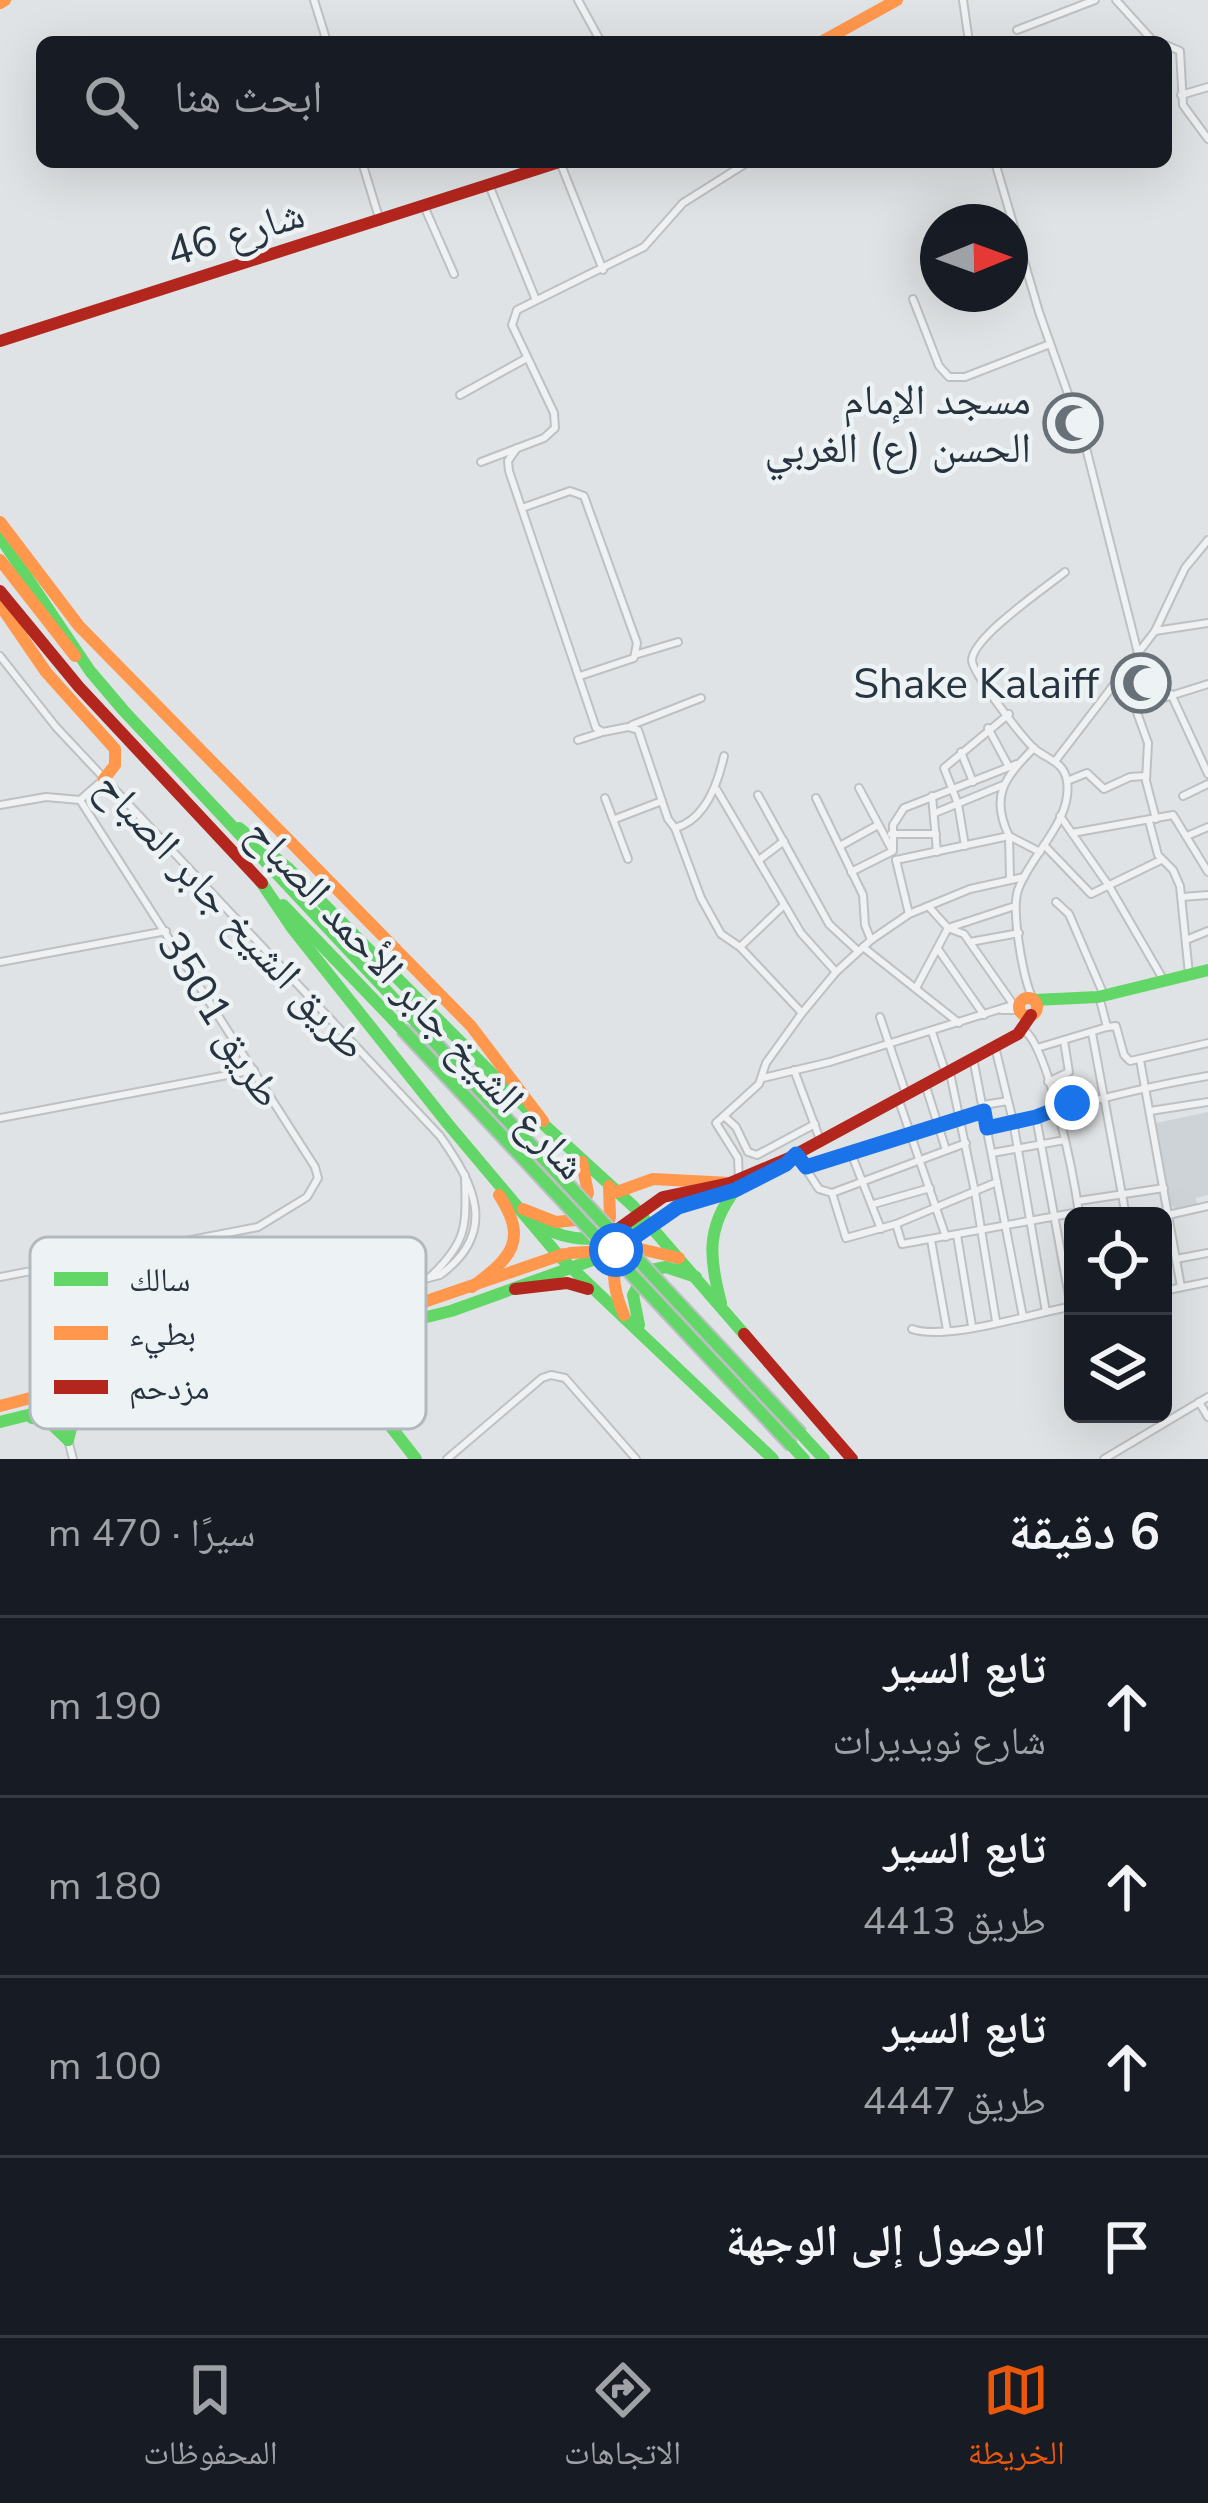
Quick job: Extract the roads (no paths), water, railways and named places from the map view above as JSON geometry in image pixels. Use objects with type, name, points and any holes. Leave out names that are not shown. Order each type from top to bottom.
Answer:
[{"type":"main road","points":[[831,36],[897,0]]},
{"type":"main road","name":"شارع 46","points":[[0,341],[541,168]]},
{"type":"main road","points":[[0,522],[79,626],[471,1026],[550,1130],[682,1259],[852,1459]]},
{"type":"main road","name":"شارع الشيخ جابر الأحمد الصباح","points":[[0,537],[90,671],[239,829],[409,1025],[804,1459]]},
{"type":"main road","points":[[0,560],[90,671]]},
{"type":"main road","name":"شارع الشيخ جابر الأحمد الصباح","points":[[0,591],[80,687],[261,882],[409,1025]]},
{"type":"main road","points":[[0,605],[46,672],[115,749],[115,765],[104,779]]},
{"type":"main road","name":"شارع الشيخ جابر الأحمد الصباح","points":[[239,829],[289,869],[550,1130]]},
{"type":"main road","points":[[261,882],[448,1124],[564,1254],[572,1269],[773,1459]]},
{"type":"main road","points":[[616,1250],[678,1207],[786,1164],[994,1047],[1017,1033],[1025,1006],[1208,970]]},
{"type":"main road","points":[[409,1025],[824,1459]]},
{"type":"main road","points":[[448,1124],[506,1204],[514,1226],[514,1244],[506,1262],[472,1287]]},
{"type":"main road","points":[[520,1208],[556,1222],[576,1220],[589,1201],[582,1162]]},
{"type":"main road","points":[[613,1189],[653,1180],[735,1184]]},
{"type":"main road","points":[[600,1250],[668,1195],[735,1184]]},
{"type":"main road","points":[[722,1306],[709,1236],[735,1184]]},
{"type":"main road","points":[[600,1250],[613,1189]]},
{"type":"main road","points":[[520,1208],[558,1236],[600,1250]]},
{"type":"main road","points":[[626,1319],[612,1276],[616,1250],[640,1214]]},
{"type":"main road","points":[[426,1316],[572,1269],[628,1233],[650,1225]]},
{"type":"main road","points":[[426,1300],[564,1254],[640,1250],[682,1259]]},
{"type":"main road","points":[[647,1339],[631,1304],[638,1277],[649,1268],[666,1267],[699,1278]]},
{"type":"main road","points":[[515,1289],[577,1284],[609,1305]]},
{"type":"main road","points":[[0,1406],[30,1399]]},
{"type":"main road","points":[[0,1422],[30,1415]]},
{"type":"main road","points":[[15,1418],[30,1419]]},
{"type":"main road","points":[[56,1429],[68,1440],[72,1429]]},
{"type":"main road","points":[[393,1429],[416,1459]]},
{"type":"street","points":[[314,0],[325,36]]},
{"type":"street","points":[[578,0],[598,36]]},
{"type":"street","points":[[963,0],[968,36]]},
{"type":"street","points":[[1017,31],[1095,0]]},
{"type":"street","points":[[1116,0],[1149,36]]},
{"type":"street","points":[[1172,48],[1180,51],[1181,95],[1188,115],[1208,139]]},
{"type":"street","points":[[1181,95],[1208,87]]},
{"type":"street","points":[[364,168],[380,220]]},
{"type":"street","points":[[561,168],[603,270]]},
{"type":"street","points":[[481,462],[551,434],[555,428],[554,413],[512,325],[517,310],[644,247],[683,202],[738,168]]},
{"type":"street","points":[[996,168],[1104,506],[1138,653]]},
{"type":"street","points":[[489,185],[536,300]]},
{"type":"street","points":[[424,206],[454,274]]},
{"type":"street","points":[[913,299],[941,370],[950,377],[965,377],[1050,344]]},
{"type":"street","points":[[460,395],[527,358]]},
{"type":"street","points":[[518,448],[508,461],[593,723],[603,733]]},
{"type":"street","points":[[523,508],[570,491],[584,496],[638,654]]},
{"type":"street","points":[[1056,760],[1155,631],[1185,568],[1208,540]]},
{"type":"street","points":[[1025,1006],[1015,906],[1024,877],[1060,816],[1067,781],[1056,760],[1034,748],[972,666],[976,646],[1065,572]]},
{"type":"street","points":[[1155,631],[1208,623]]},
{"type":"street","points":[[580,676],[678,642]]},
{"type":"street","name":"طريق الشيخ جابر الصباح","points":[[0,656],[104,779],[440,1136],[474,1191],[476,1206],[470,1241],[455,1263],[426,1279]]},
{"type":"street","points":[[1118,679],[1148,743],[1145,776],[1152,820],[1161,860],[1179,880],[1189,974]]},
{"type":"street","points":[[1135,707],[1208,684]]},
{"type":"street","points":[[1171,694],[1208,774]]},
{"type":"street","points":[[578,740],[628,727],[701,698]]},
{"type":"street","points":[[965,845],[958,804],[944,768],[1009,714]]},
{"type":"street","points":[[628,727],[638,730],[691,874],[716,926],[802,1013]]},
{"type":"street","points":[[988,728],[1013,766]]},
{"type":"street","points":[[888,834],[904,808],[1013,766],[1034,748]]},
{"type":"street","points":[[961,752],[973,782]]},
{"type":"street","points":[[675,828],[688,824],[716,790],[724,756]]},
{"type":"street","points":[[1010,877],[1009,836],[998,808],[1013,766]]},
{"type":"street","points":[[1067,781],[1087,773],[1104,789],[1130,776],[1145,776]]},
{"type":"street","points":[[0,805],[46,797],[80,800],[104,779]]},
{"type":"street","points":[[935,813],[1006,784]]},
{"type":"street","points":[[1183,796],[1208,784]]},
{"type":"street","points":[[859,788],[888,834],[909,914]]},
{"type":"street","points":[[716,790],[810,944],[836,972]]},
{"type":"street","points":[[758,795],[829,924],[959,1023]]},
{"type":"street","points":[[932,796],[937,852]]},
{"type":"street","points":[[605,798],[628,859]]},
{"type":"street","points":[[816,798],[863,895],[871,940]]},
{"type":"street","name":"طريق 3501","points":[[80,800],[315,1167],[315,1187],[307,1197],[258,1227],[209,1237]]},
{"type":"street","points":[[614,820],[662,801]]},
{"type":"street","points":[[1070,834],[1169,815],[1179,820],[1208,872]]},
{"type":"street","points":[[1060,816],[1109,886],[1163,979]]},
{"type":"street","points":[[840,846],[879,824]]},
{"type":"street","points":[[1186,836],[1208,827]]},
{"type":"street","points":[[888,834],[936,834]]},
{"type":"street","points":[[851,872],[895,855],[937,852],[1009,836],[1042,848],[1091,894],[1161,860]]},
{"type":"street","points":[[759,860],[784,841]]},
{"type":"street","points":[[763,1078],[766,1063],[802,1013],[871,940],[909,914],[970,889],[1024,877]]},
{"type":"street","points":[[1182,897],[1208,895]]},
{"type":"street","points":[[1056,902],[1069,914],[1100,994],[1107,1027]]},
{"type":"street","points":[[740,946],[784,904]]},
{"type":"street","points":[[916,988],[948,928],[1015,906]]},
{"type":"street","points":[[929,907],[948,928],[970,942],[1025,1006]]},
{"type":"street","points":[[0,962],[166,931]]},
{"type":"street","points":[[1186,940],[1208,932]]},
{"type":"street","points":[[970,942],[1019,933]]},
{"type":"street","points":[[938,949],[985,1015]]},
{"type":"street","points":[[735,1184],[738,1158],[716,1123],[763,1078],[1025,1006]]},
{"type":"street","points":[[880,1017],[946,1237]]},
{"type":"street","points":[[1036,1048],[1116,1026],[1126,1059],[1140,1060],[1208,1042]]},
{"type":"street","points":[[932,1032],[966,1143],[996,1321]]},
{"type":"street","points":[[1017,1033],[1030,1033],[1036,1048],[1058,1110],[1079,1207]]},
{"type":"street","points":[[1092,1033],[1124,1207]]},
{"type":"street","points":[[1048,1082],[1070,1072],[1064,1041]]},
{"type":"street","points":[[994,1047],[1013,1121],[1046,1312]]},
{"type":"street","points":[[973,1058],[1023,1317]]},
{"type":"street","points":[[1140,1060],[1167,1207]]},
{"type":"street","points":[[0,1118],[254,1070]]},
{"type":"street","points":[[794,1070],[821,1142]]},
{"type":"street","points":[[987,1128],[1105,1096],[1208,1076]]},
{"type":"street","points":[[926,1087],[946,1150]]},
{"type":"street","points":[[806,1167],[1008,1101]]},
{"type":"street","points":[[1150,1112],[1208,1102]]},
{"type":"street","points":[[724,1116],[736,1127],[748,1152],[757,1154],[815,1124]]},
{"type":"street","points":[[1036,1117],[1064,1267]]},
{"type":"street","points":[[992,1153],[1065,1140]]},
{"type":"street","points":[[793,1156],[806,1167],[818,1189],[832,1192],[966,1143]]},
{"type":"street","points":[[851,1153],[881,1229]]},
{"type":"street","points":[[832,1192],[846,1238],[881,1229],[997,1182]]},
{"type":"street","points":[[874,1204],[930,1188]]},
{"type":"street","points":[[1078,1201],[1164,1188]]},
{"type":"street","points":[[1172,1214],[1208,1206]]},
{"type":"street","points":[[896,1223],[902,1244],[1064,1216]]},
{"type":"street","points":[[957,1235],[972,1326]]},
{"type":"street","points":[[1172,1237],[1181,1287]]},
{"type":"street","points":[[931,1240],[947,1330]]},
{"type":"street","points":[[1176,1259],[1208,1253]]},
{"type":"street","name":"طريق 3501","points":[[0,1277],[30,1271]]},
{"type":"street","points":[[1172,1289],[1208,1282]]},
{"type":"street","points":[[912,1329],[947,1330],[1064,1309]]},
{"type":"street","points":[[447,1459],[551,1375],[565,1378],[635,1459]]},
{"type":"street","points":[[1104,1459],[1208,1397]]},
{"type":"street","points":[[1198,1402],[1208,1417]]},
{"type":"street","points":[[65,1429],[73,1459]]},
{"type":"place","name":"مسجد الإمام الحسن (ع) الغربي","points":[[1073,423]]},
{"type":"place","name":"Shake Kalaiff","points":[[1141,683]]}]
